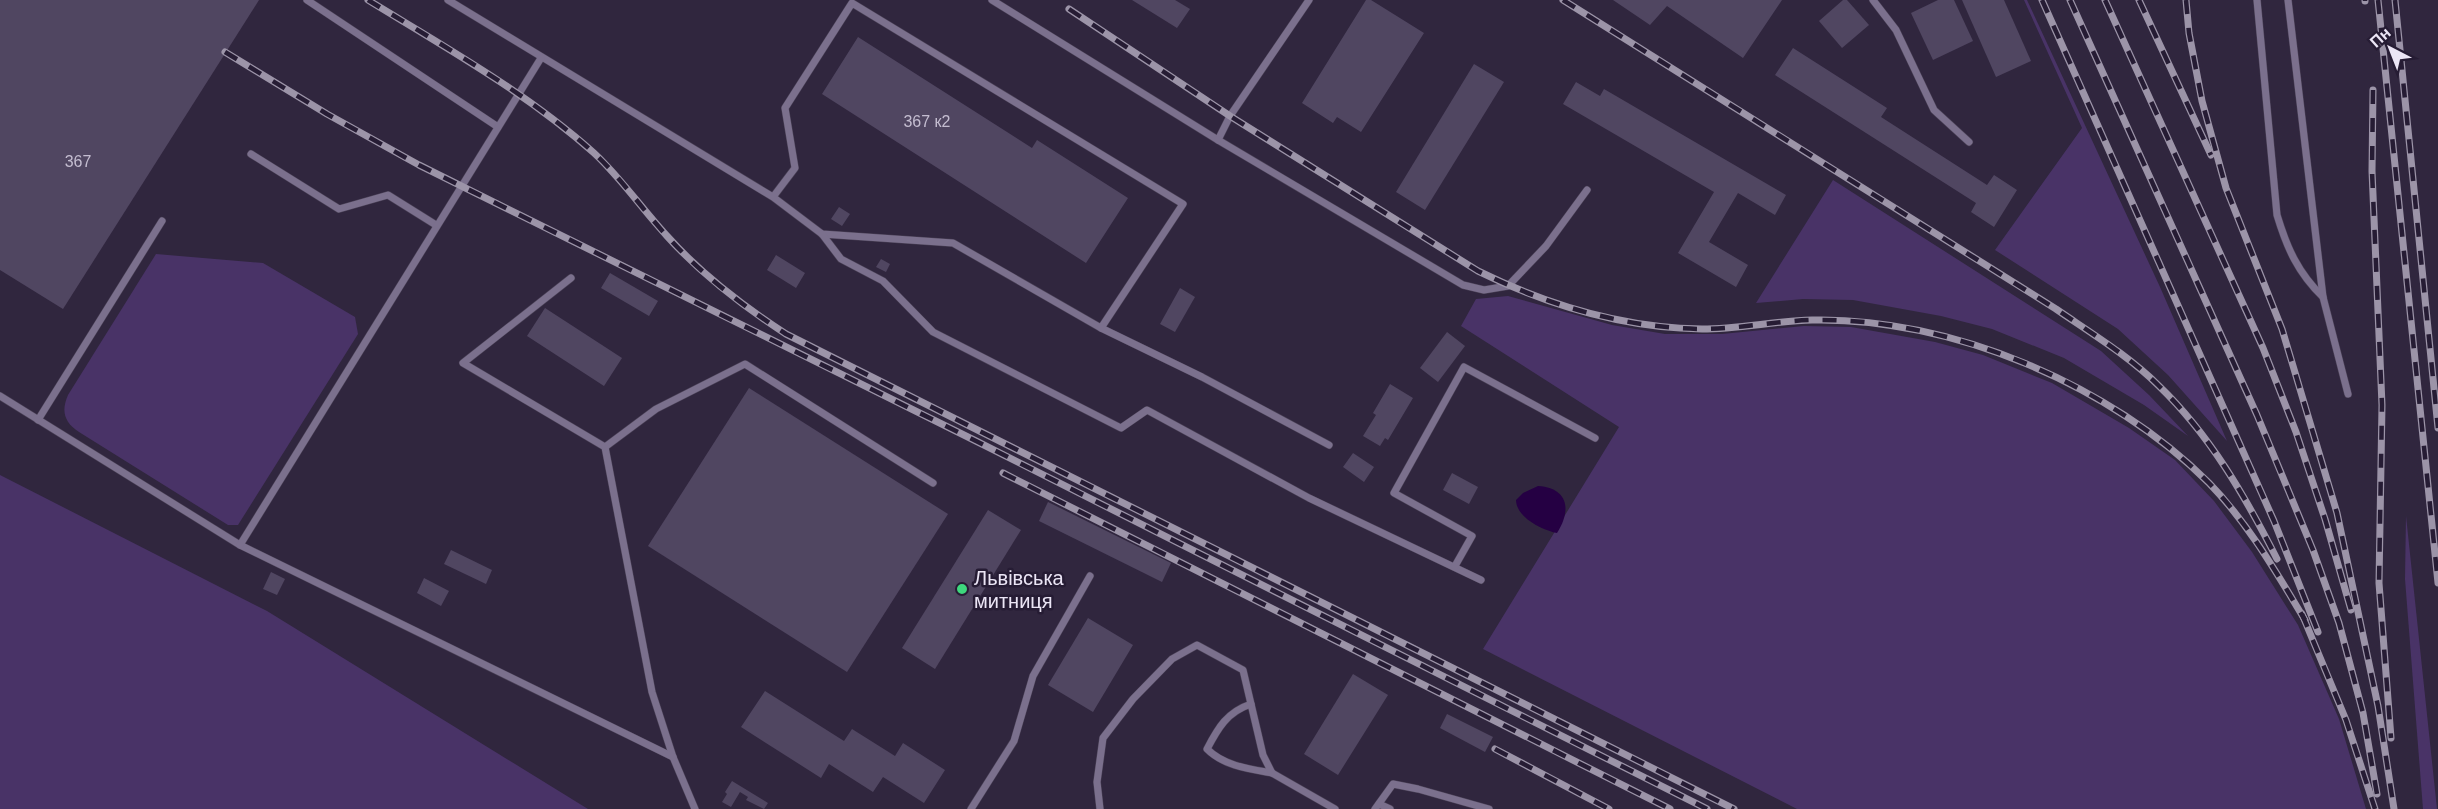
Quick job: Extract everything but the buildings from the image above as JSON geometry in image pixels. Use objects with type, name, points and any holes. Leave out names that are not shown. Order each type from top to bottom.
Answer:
[{"type":"lane","points":[[307,0],[498,127]]},
{"type":"lane","points":[[448,0],[774,197],[822,234],[841,259],[883,281],[933,332],[1121,428],[1147,410],[1309,498],[1481,580]]},
{"type":"lane","points":[[992,0],[1218,140],[1462,285],[1484,290],[1508,286],[1546,246],[1587,190]]},
{"type":"lane","points":[[1218,140],[1230,116],[1309,0]]},
{"type":"lane","points":[[1873,0],[1896,30],[1934,110],[1970,142]]},
{"type":"lane","points":[[2257,0],[2277,215],[2286,245],[2298,268],[2324,297]]},
{"type":"lane","points":[[2288,0],[2324,297],[2348,394]]},
{"type":"lane","points":[[774,197],[795,168],[785,108],[852,3],[1183,204],[1101,327]]},
{"type":"lane","points":[[240,545],[436,225],[464,185],[542,58]]},
{"type":"lane","points":[[251,154],[339,209],[388,195],[436,225]]},
{"type":"lane","points":[[38,420],[162,221]]},
{"type":"lane","points":[[822,234],[953,243],[1101,327],[1202,377],[1329,445]]},
{"type":"lane","points":[[571,278],[463,363],[605,447],[652,692],[673,757],[695,809]]},
{"type":"lane","points":[[605,447],[656,409],[745,364],[933,483]]},
{"type":"lane","points":[[1455,566],[1472,536],[1394,493],[1464,367],[1595,438]]},
{"type":"lane","points":[[0,396],[240,545],[673,757]]},
{"type":"lane","points":[[971,809],[1014,741],[1033,676],[1090,576]]},
{"type":"lane","points":[[1100,809],[1097,782],[1103,738],[1133,699],[1172,659],[1197,645],[1243,670],[1263,755],[1272,773]]},
{"type":"lane","points":[[1251,704],[1239,708],[1220,723],[1207,749],[1215,757],[1241,767],[1272,773],[1335,809]]},
{"type":"lane","points":[[1390,809],[1377,806],[1393,784],[1489,809]]},
{"type":"shaded area","points":[[2024,0],[2027,0],[2160,287],[2227,441],[2168,375],[2118,329],[1995,250],[2082,128]]},
{"type":"shaded area","points":[[1833,180],[2101,351],[2149,395],[2188,436],[2144,405],[2064,358],[1992,329],[1941,316],[1853,300],[1803,299],[1756,303]]},
{"type":"shaded area","points":[[156,254],[263,263],[355,317],[358,334],[238,525],[228,525],[79,432],[65,416],[68,395]]},
{"type":"shaded area","points":[[1508,296],[1612,325],[1665,334],[1722,334],[1804,326],[1851,327],[1935,342],[1983,355],[2052,383],[2129,428],[2175,460],[2214,501],[2252,552],[2298,625],[2339,719],[2366,809],[1797,809],[1483,649],[1619,427],[1461,326],[1476,299]]},
{"type":"shaded area","points":[[0,475],[267,611],[588,809],[0,809]]},
{"type":"shaded area","points":[[1538,486],[1556,491],[1564,502],[1565,516],[1557,533],[1531,522],[1517,506],[1516,500],[1523,493]]},
{"type":"shaded area","points":[[2406,516],[2437,809],[2423,809],[2405,579]]},
{"type":"railway","points":[[368,0],[456,53],[541,110],[568,131],[604,163],[680,250],[738,301],[786,334],[1734,809]]},
{"type":"railway","points":[[1563,0],[2056,309],[2135,365],[2177,405],[2210,446],[2239,489],[2277,559]]},
{"type":"railway","points":[[2042,0],[2274,521],[2318,632]]},
{"type":"railway","points":[[2070,0],[2257,415],[2313,550],[2339,623],[2363,713],[2377,794]]},
{"type":"railway","points":[[2105,0],[2263,348],[2296,432],[2325,519],[2351,610]]},
{"type":"railway","points":[[2139,0],[2211,155]]},
{"type":"railway","points":[[2186,0],[2189,33],[2202,101],[2226,188],[2282,329],[2337,513],[2378,706],[2394,809]]},
{"type":"railway","points":[[2378,0],[2438,583]]},
{"type":"railway","points":[[2395,0],[2438,428]]},
{"type":"railway","points":[[1069,9],[1230,116],[1478,271],[1531,294],[1615,319],[1673,328],[1716,329],[1812,320],[1865,322],[1919,330],[1973,344],[2026,364],[2077,388],[2125,416],[2170,448],[2209,483],[2249,531],[2305,620]]},
{"type":"railway","points":[[225,52],[327,114],[419,165],[976,441],[1707,809]]},
{"type":"railway","points":[[2373,90],[2372,171],[2382,405],[2379,583],[2391,738]]},
{"type":"railway","points":[[1003,473],[1670,809]]},
{"type":"railway","points":[[2302,614],[2346,720],[2375,809]]},
{"type":"railway","points":[[1495,749],[1609,809]]},
{"type":"place","name":"Львівська митниця","points":[[962,589]]}]
